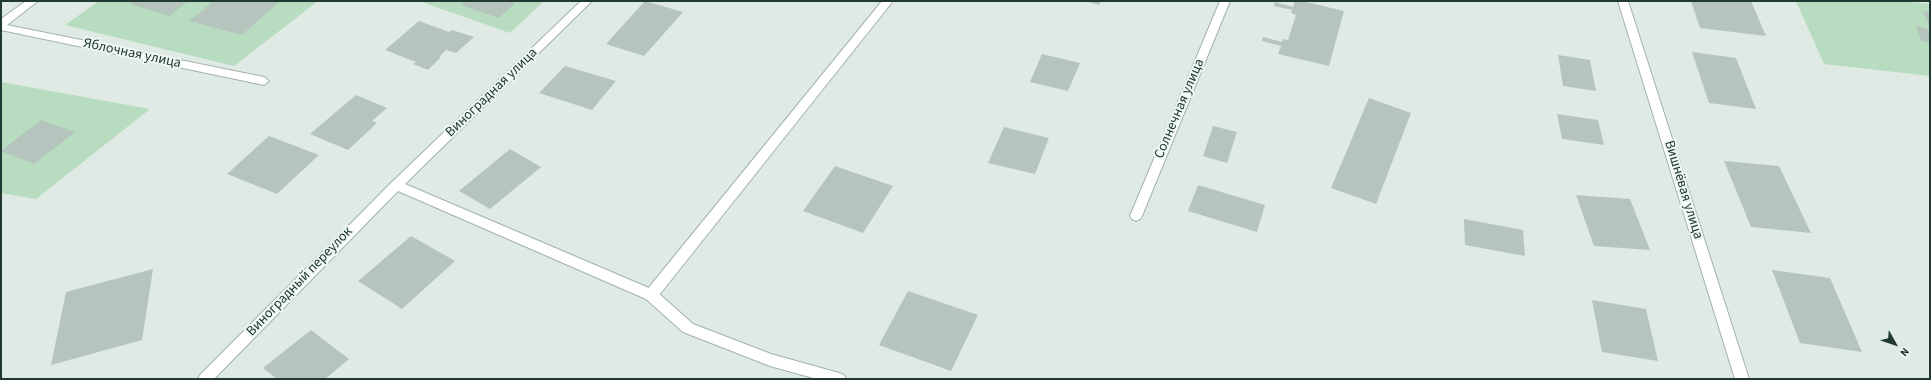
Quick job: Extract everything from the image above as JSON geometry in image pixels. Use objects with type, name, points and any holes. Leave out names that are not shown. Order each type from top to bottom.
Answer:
[{"type":"street","points":[[1,24],[33,1]]},
{"type":"street","name":"Виноградная улица","points":[[396,185],[588,1]]},
{"type":"street","points":[[651,295],[888,1]]},
{"type":"street","name":"Солнечная улица","points":[[1136,216],[1225,1]]},
{"type":"street","name":"Вишнёвая улица","points":[[1623,1],[1742,379]]},
{"type":"street","name":"Яблочная улица","points":[[1,27],[264,81]]},
{"type":"street","points":[[396,185],[651,295],[688,328],[770,360],[839,379]]},
{"type":"street","name":"Виноградный переулок","points":[[205,379],[396,185]]},
{"type":"green space","points":[[99,1],[318,1],[234,66],[65,25]]},
{"type":"green space","points":[[419,1],[544,1],[510,33]]},
{"type":"green space","points":[[1796,1],[1902,1],[1930,4],[1930,76],[1824,64]]},
{"type":"green space","points":[[1,82],[150,109],[36,199],[1,193]]},
{"type":"building","points":[[133,1],[188,1],[169,16],[130,4]]},
{"type":"building","points":[[214,1],[280,1],[242,35],[189,21]]},
{"type":"building","points":[[466,1],[510,1],[515,3],[499,18],[461,5]]},
{"type":"building","points":[[645,1],[683,12],[644,56],[606,44]]},
{"type":"building","points":[[1085,1],[1101,1],[1099,5]]},
{"type":"building","points":[[1295,1],[1302,1],[1344,11],[1329,66],[1278,54],[1281,46],[1262,41],[1263,37],[1282,42],[1283,39],[1288,40],[1296,15],[1291,13],[1292,10],[1274,6],[1275,2],[1293,7]]},
{"type":"building","points":[[1691,1],[1751,1],[1766,36],[1700,28]]},
{"type":"building","points":[[1923,11],[1930,12],[1930,28]]},
{"type":"building","points":[[419,21],[449,32],[452,30],[474,37],[456,53],[446,50],[428,70],[413,64],[416,62],[385,50]]},
{"type":"building","points":[[1916,26],[1930,29],[1930,43],[1921,41]]},
{"type":"building","points":[[1692,52],[1736,58],[1756,109],[1709,103]]},
{"type":"building","points":[[1042,54],[1080,63],[1068,91],[1030,82]]},
{"type":"building","points":[[1558,55],[1590,60],[1596,91],[1563,86]]},
{"type":"building","points":[[565,66],[616,81],[592,110],[539,93]]},
{"type":"building","points":[[356,95],[387,108],[372,121],[377,123],[348,150],[310,134]]},
{"type":"building","points":[[1369,98],[1411,113],[1376,204],[1331,188]]},
{"type":"building","points":[[1557,114],[1598,120],[1604,145],[1562,139]]},
{"type":"building","points":[[41,120],[75,132],[34,164],[1,151]]},
{"type":"building","points":[[1213,126],[1237,132],[1227,163],[1203,156]]},
{"type":"building","points":[[1004,127],[1049,138],[1035,174],[988,163]]},
{"type":"building","points":[[269,136],[319,155],[277,194],[227,174]]},
{"type":"building","points":[[510,149],[541,167],[490,209],[459,191]]},
{"type":"building","points":[[1724,161],[1779,166],[1811,233],[1751,227]]},
{"type":"building","points":[[835,166],[893,186],[863,233],[803,211]]},
{"type":"building","points":[[1198,185],[1265,205],[1257,232],[1188,211]]},
{"type":"building","points":[[1576,195],[1630,199],[1650,250],[1594,246]]},
{"type":"building","points":[[1464,219],[1523,230],[1525,256],[1465,245]]},
{"type":"building","points":[[411,236],[455,261],[402,309],[358,281]]},
{"type":"building","points":[[153,269],[142,340],[51,365],[66,292]]},
{"type":"building","points":[[1772,270],[1830,278],[1862,352],[1800,343]]},
{"type":"building","points":[[908,291],[978,315],[951,371],[879,345]]},
{"type":"building","points":[[1592,300],[1646,309],[1658,361],[1602,352]]},
{"type":"building","points":[[311,330],[349,359],[325,379],[277,379],[263,368]]}]
